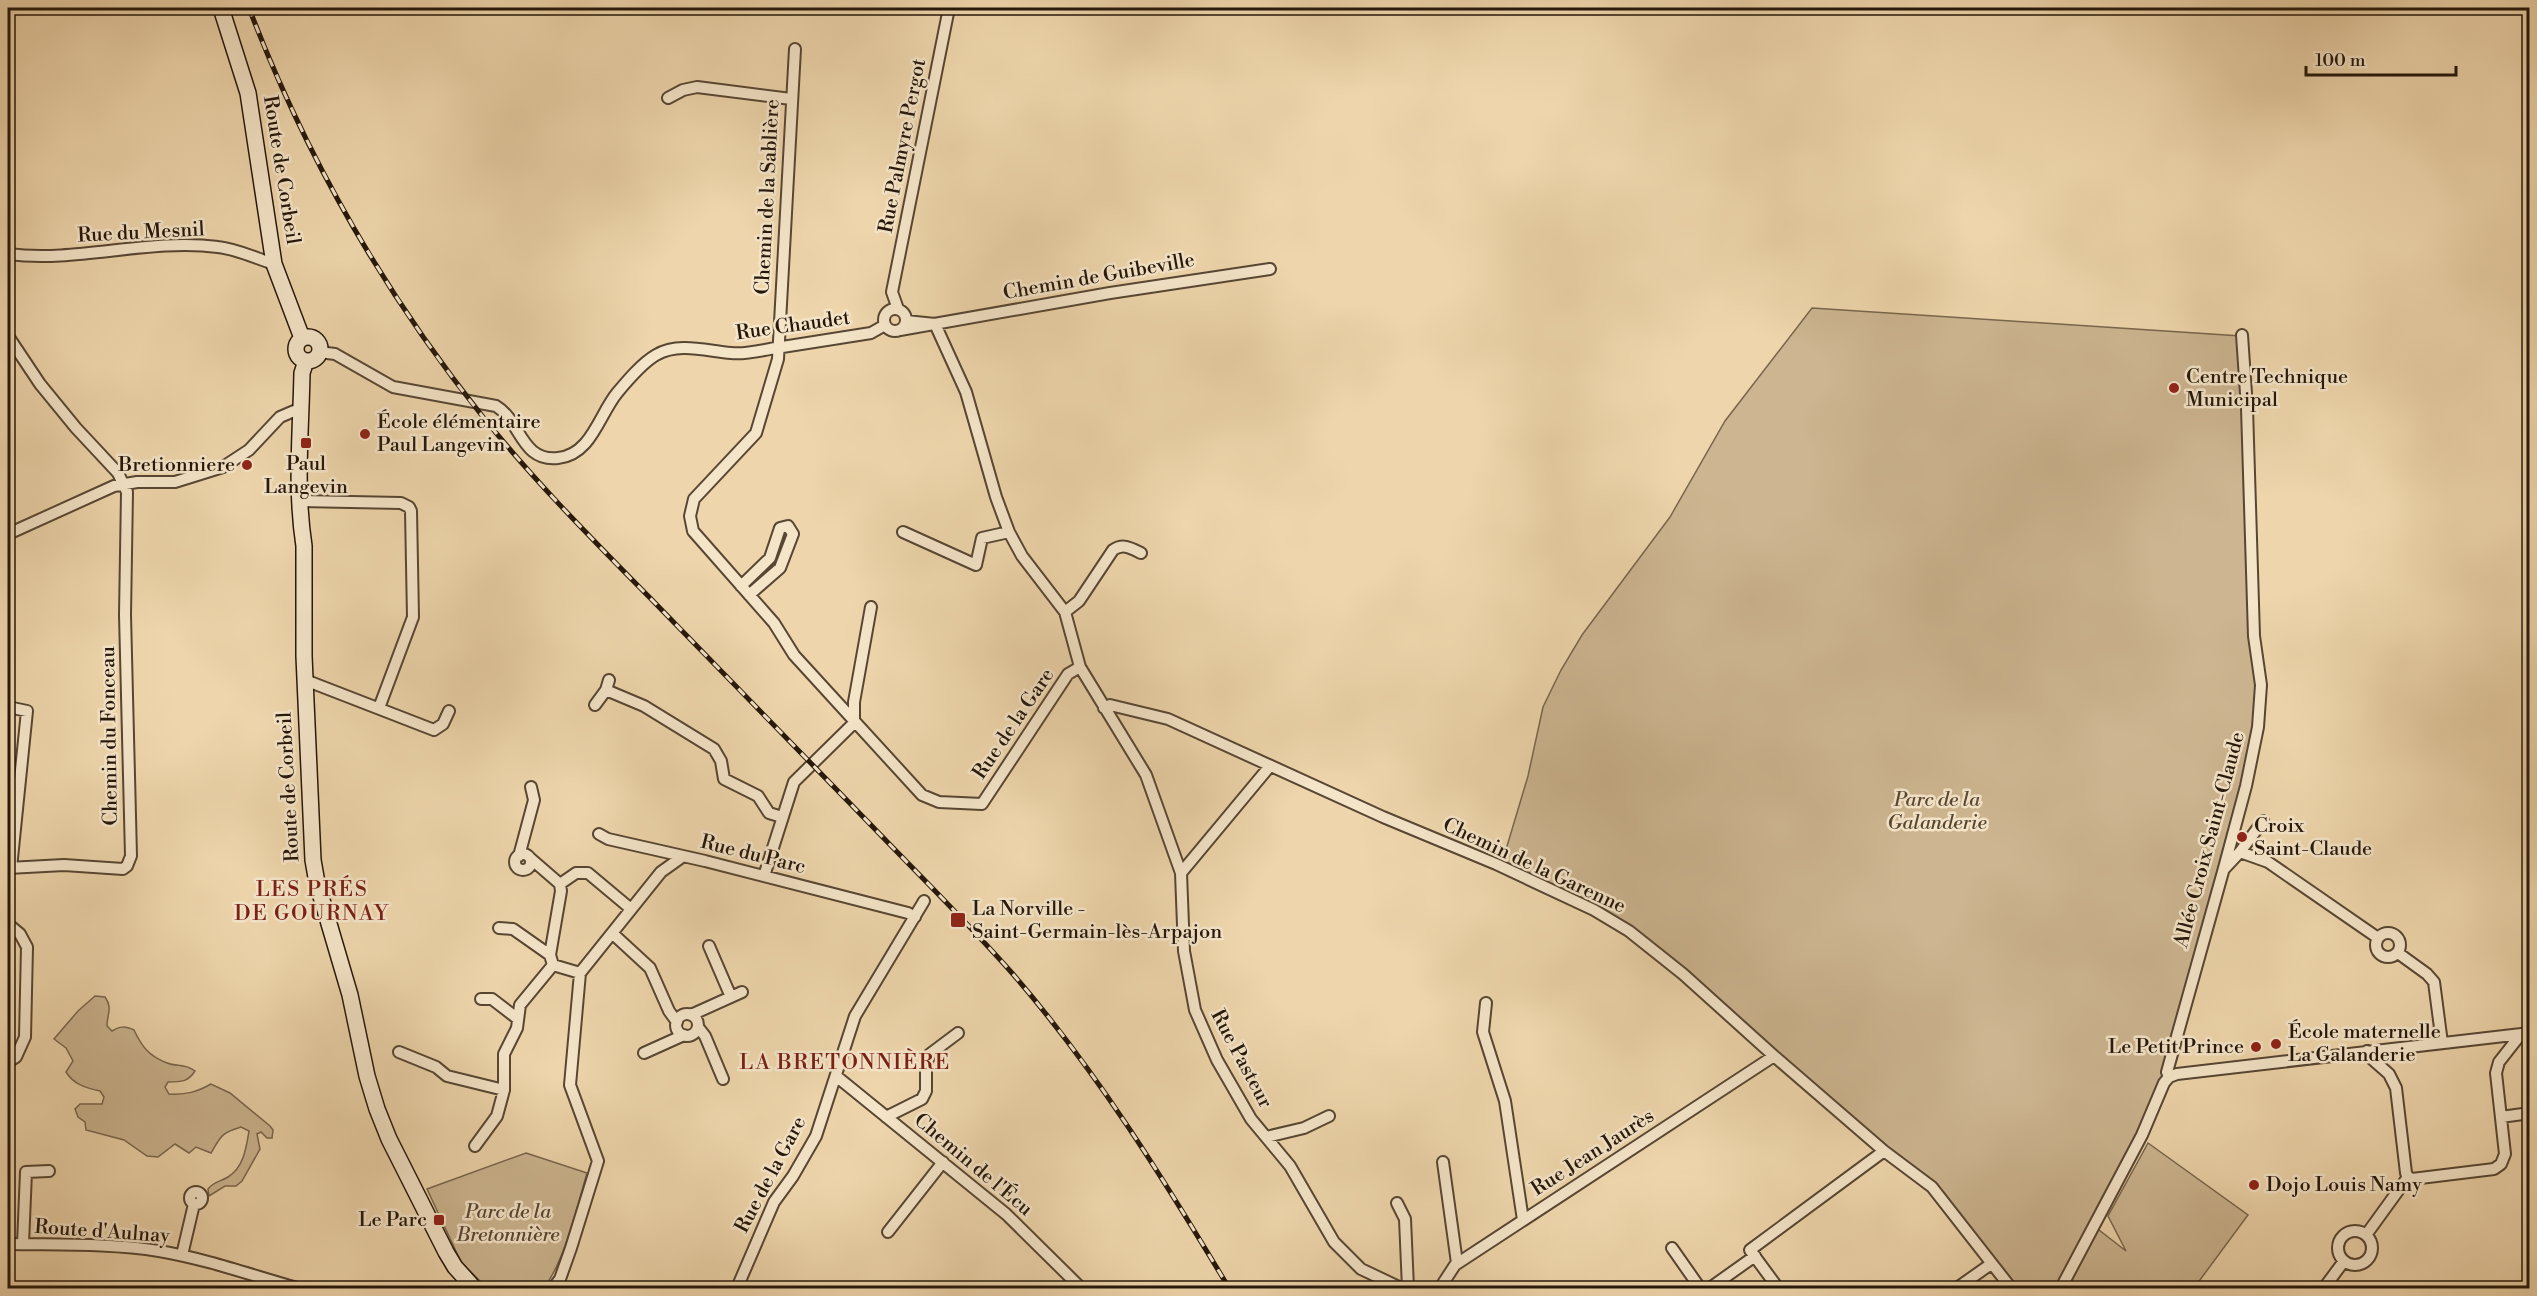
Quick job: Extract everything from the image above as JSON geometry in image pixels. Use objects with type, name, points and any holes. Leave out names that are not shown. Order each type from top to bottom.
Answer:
[{"type":"main road","name":"Route de Corbeil","points":[[221,8],[248,93],[274,264],[302,338]]},
{"type":"main road","points":[[310,336],[317,340],[320,352],[313,360],[306,361],[299,357],[296,350],[297,343],[302,338],[310,336]]},
{"type":"main road","name":"Route de Corbeil","points":[[306,361],[302,373],[299,457],[304,557],[305,680],[313,860],[317,883],[350,994],[367,1076],[389,1139],[446,1252],[474,1288]]},
{"type":"street","name":"Rue Palmyre Pergot","points":[[893,311],[892,292],[950,8]]},
{"type":"street","name":"Chemin de la Sablière","points":[[795,49],[778,359],[756,433],[698,492],[691,508],[693,531],[774,623],[794,654],[854,723],[868,734],[927,799],[950,804],[982,804]]},
{"type":"street","points":[[668,98],[683,90],[697,87],[791,99]]},
{"type":"street","name":"Rue du Mesnil","points":[[8,254],[45,257],[202,246],[234,250],[274,264]]},
{"type":"street","name":"Chemin de Guibeville","points":[[935,324],[1110,293],[1270,269]]},
{"type":"street","points":[[903,325],[905,315],[893,311],[885,318],[885,324],[890,330],[903,325],[935,324],[966,392],[996,497],[1009,532],[1022,556],[1065,612],[1080,667]]},
{"type":"street","name":"Rue Chaudet","points":[[320,352],[335,354],[393,387],[496,406],[504,413],[534,453],[550,459],[565,457],[582,447],[617,393],[645,363],[660,353],[676,348],[733,354],[871,333],[885,324]]},
{"type":"street","name":"Allée Croix Saint-Claude","points":[[2061,1288],[2142,1135],[2164,1083],[2169,1077],[2167,1072],[2224,868],[2258,727],[2261,685],[2254,636],[2242,335]]},
{"type":"street","points":[[8,336],[40,384],[125,484]]},
{"type":"street","points":[[8,534],[114,486],[137,482],[176,482],[223,467],[249,450],[280,417],[294,411],[302,412]]},
{"type":"street","name":"Chemin du Fonceau","points":[[9,868],[64,866],[118,869],[127,866],[130,862],[125,615],[127,492],[125,484]]},
{"type":"street","points":[[300,501],[401,503],[409,507],[411,511],[413,617],[380,708]]},
{"type":"street","points":[[741,586],[766,563],[780,528],[788,526],[793,534],[780,568],[749,595]]},
{"type":"street","points":[[903,532],[976,566],[982,538],[1009,532]]},
{"type":"street","points":[[1065,612],[1079,601],[1113,550],[1119,546],[1141,553]]},
{"type":"street","points":[[764,876],[794,782],[854,723],[854,702],[871,607]]},
{"type":"street","name":"Rue Pasteur","points":[[1080,667],[1146,775],[1180,873],[1184,951],[1196,1010],[1217,1060],[1251,1119],[1290,1166],[1334,1242],[1361,1269],[1401,1288]]},
{"type":"street","name":"Rue de la Gare","points":[[982,804],[1068,674],[1080,667]]},
{"type":"street","points":[[305,680],[434,730],[443,724],[449,711]]},
{"type":"street","points":[[595,705],[608,685],[644,706],[714,749],[721,761],[724,779],[758,796],[769,813],[782,817]]},
{"type":"street","name":"Chemin de la Garenne","points":[[1104,708],[1110,705],[1168,719],[1383,817],[1496,864],[1594,910],[1629,931],[1683,974],[1884,1151],[1932,1187],[2011,1288]]},
{"type":"street","points":[[8,707],[27,711],[9,868]]},
{"type":"street","points":[[1180,873],[1270,766]]},
{"type":"street","points":[[475,1146],[497,1116],[504,1090],[504,1054],[517,1028],[520,1005],[552,960],[561,891],[560,884],[524,857],[534,800],[531,788]]},
{"type":"street","points":[[2224,868],[2240,852],[2263,821]]},
{"type":"street","points":[[599,834],[608,839],[682,857]]},
{"type":"street","points":[[2240,852],[2268,862],[2378,938]]},
{"type":"street","name":"Rue du Parc","points":[[580,973],[661,872],[682,857],[908,913],[915,917]]},
{"type":"street","points":[[560,884],[576,873],[588,873],[632,909]]},
{"type":"street","name":"Rue de la Gare","points":[[737,1288],[774,1202],[793,1176],[816,1136],[855,1016],[924,901]]},
{"type":"street","points":[[8,924],[20,934],[27,946],[25,1037],[16,1057],[8,1062]]},
{"type":"street","points":[[499,928],[513,929],[552,960],[580,973],[570,1085],[598,1161],[571,1248],[560,1279],[553,1288]]},
{"type":"street","points":[[612,933],[650,968],[669,1011],[677,1022],[678,1030],[684,1035]]},
{"type":"street","points":[[2389,933],[2396,935],[2401,947],[2398,953],[2387,958],[2380,955],[2376,945],[2378,938],[2389,933]]},
{"type":"street","points":[[709,946],[731,996]]},
{"type":"street","points":[[2398,953],[2427,974],[2434,982],[2442,1043]]},
{"type":"street","points":[[677,1022],[682,1015],[691,1015],[742,992]]},
{"type":"street","points":[[481,999],[492,999],[518,1019]]},
{"type":"street","points":[[1486,1003],[1484,1032],[1505,1101],[1523,1220]]},
{"type":"street","points":[[691,1015],[696,1019],[698,1027],[705,1036],[723,1078]]},
{"type":"street","points":[[644,1053],[684,1035],[691,1035],[698,1027]]},
{"type":"street","points":[[886,1117],[922,1099],[926,1091],[926,1064],[930,1053],[958,1034]]},
{"type":"street","points":[[2367,1051],[2372,1059],[2389,1074],[2396,1088],[2406,1173],[2412,1179],[2494,1169],[2502,1164],[2505,1154],[2496,1074],[2499,1062],[2525,1034]]},
{"type":"street","points":[[2169,1077],[2177,1074],[2367,1051],[2525,1034]]},
{"type":"street","points":[[399,1052],[436,1067],[447,1077],[504,1090]]},
{"type":"street","name":"Rue Jean Jaurès","points":[[1440,1288],[1457,1263],[1774,1056]]},
{"type":"street","name":"Chemin de l'Écu","points":[[836,1076],[1006,1214],[1081,1288]]},
{"type":"street","points":[[2501,1117],[2529,1113]]},
{"type":"street","points":[[1266,1137],[1304,1128],[1329,1116]]},
{"type":"street","points":[[1778,1288],[1750,1250],[1884,1151]]},
{"type":"street","points":[[888,1232],[943,1162]]},
{"type":"street","points":[[1443,1162],[1457,1263]]},
{"type":"street","points":[[23,1244],[26,1172],[49,1171]]},
{"type":"street","points":[[2366,1235],[2408,1176]]},
{"type":"street","points":[[1397,1203],[1405,1219],[1408,1288]]},
{"type":"street","points":[[182,1255],[194,1204]]},
{"type":"street","points":[[2354,1231],[2366,1235],[2372,1246],[2369,1259],[2359,1265],[2351,1265],[2344,1261],[2338,1250],[2341,1238],[2354,1231]]},
{"type":"street","name":"Route d'Aulnay","points":[[8,1244],[138,1249],[182,1255],[218,1263],[297,1288]]},
{"type":"street","points":[[1672,1248],[1700,1288]]},
{"type":"street","points":[[1710,1288],[1755,1256]]},
{"type":"street","points":[[2324,1288],[2344,1261]]},
{"type":"street","points":[[1957,1288],[1991,1264]]},
{"type":"green space","name":"Parc de la Galanderie","points":[[1812,308],[2241,336],[2258,727],[2164,1083],[2094,1226],[2126,1251],[2108,1216],[2148,1143],[2248,1215],[2194,1288],[2011,1288],[1932,1186],[1629,931],[1502,863],[1528,776],[1543,707],[1561,670],[1582,635],[1670,517],[1725,421]]},
{"type":"green space","points":[[95,996],[105,997],[107,1001],[109,1008],[107,1026],[112,1031],[123,1027],[134,1030],[143,1046],[155,1057],[195,1071],[184,1081],[168,1082],[165,1087],[169,1094],[191,1092],[211,1084],[230,1093],[273,1130],[272,1138],[267,1138],[261,1132],[257,1134],[260,1149],[242,1181],[236,1186],[225,1186],[209,1196],[210,1186],[228,1177],[241,1163],[249,1131],[241,1127],[222,1136],[211,1153],[196,1147],[189,1153],[175,1144],[158,1157],[147,1156],[124,1140],[86,1130],[85,1122],[78,1117],[75,1109],[80,1104],[102,1104],[104,1097],[100,1091],[72,1080],[66,1072],[73,1061],[66,1048],[54,1039],[78,1011]]},
{"type":"green space","name":"Parc de la Bretonnière","points":[[526,1153],[587,1173],[579,1201],[557,1265],[543,1288],[487,1288],[461,1262],[427,1189]]},
{"type":"railway","points":[[249,8],[295,117],[350,222],[413,322],[447,370],[503,441],[567,512],[978,935],[1012,973],[1100,1086],[1179,1206],[1229,1288]]},
{"type":"place","name":"Centre Technique Municipal","points":[[2174,388]]},
{"type":"place","name":"École élémentaire Paul Langevin","points":[[365,434]]},
{"type":"place","name":"Paul Langevin","points":[[306,443]]},
{"type":"place","name":"Bretionniere","points":[[247,465]]},
{"type":"place","name":"Croix Saint-Claude","points":[[2242,837]]},
{"type":"place","name":"La Norville - Saint-Germain-lès-Arpajon","points":[[958,920]]},
{"type":"place","name":"École maternelle La Galanderie","points":[[2276,1044]]},
{"type":"place","name":"Le Petit Prince","points":[[2256,1047]]},
{"type":"place","name":"Dojo Louis Namy","points":[[2254,1185]]},
{"type":"place","name":"Le Parc","points":[[439,1220]]},
{"type":"district","name":"LES PRÉS DE GOURNAY","points":[[312,902]]},
{"type":"district","name":"LA BRETONNIÈRE","points":[[845,1063]]}]
